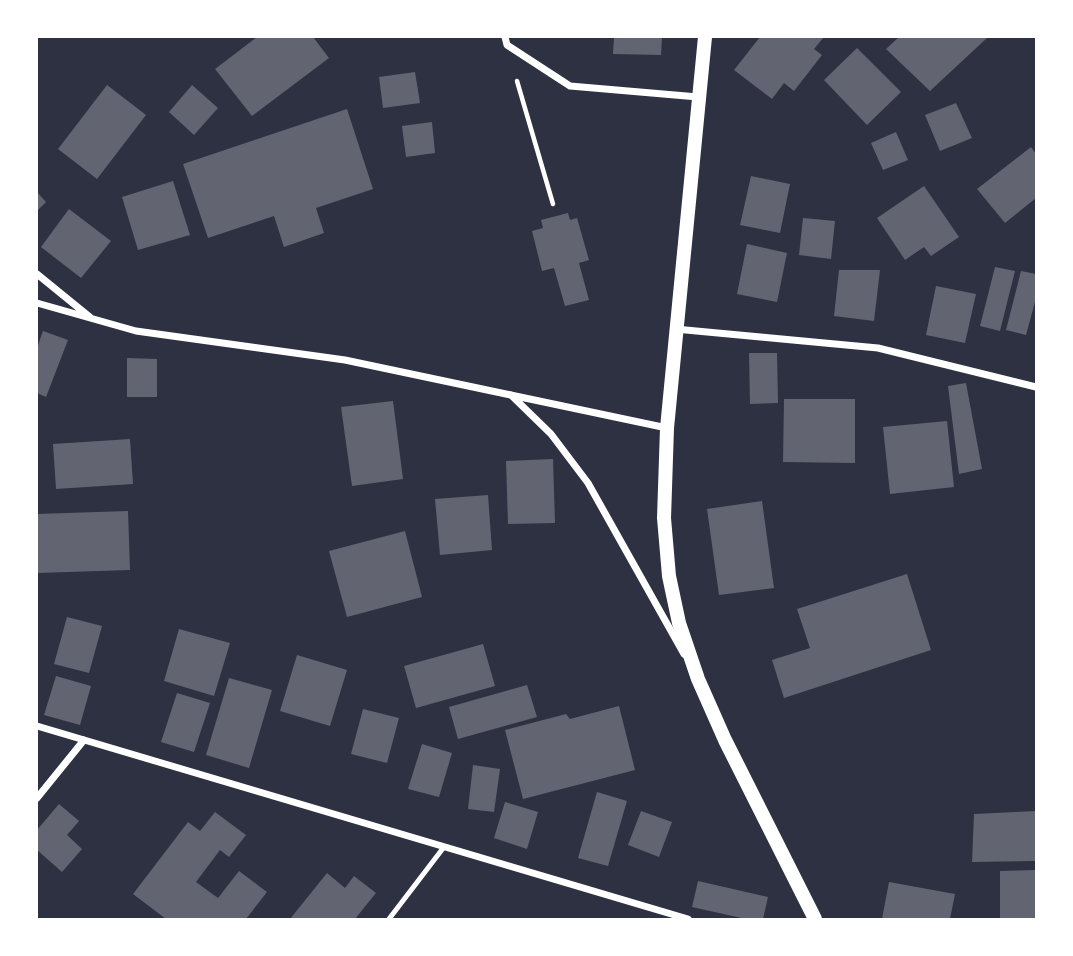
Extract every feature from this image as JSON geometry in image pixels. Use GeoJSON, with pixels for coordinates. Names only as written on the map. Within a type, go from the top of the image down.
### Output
{"type":"FeatureCollection","features":[{"type":"Feature","properties":{"kind":"main road"},"geometry":{"type":"LineString","coordinates":[[705,37],[667,428],[664,518],[669,576],[679,623],[698,679],[725,740],[816,919]]}},
{"type":"Feature","properties":{"kind":"street"},"geometry":{"type":"LineString","coordinates":[[506,41],[570,86],[698,97]]}},
{"type":"Feature","properties":{"kind":"street"},"geometry":{"type":"LineString","coordinates":[[37,274],[94,320]]}},
{"type":"Feature","properties":{"kind":"street"},"geometry":{"type":"LineString","coordinates":[[37,303],[136,331],[345,360],[667,428]]}},
{"type":"Feature","properties":{"kind":"street"},"geometry":{"type":"LineString","coordinates":[[675,329],[878,348],[1036,387]]}},
{"type":"Feature","properties":{"kind":"street"},"geometry":{"type":"LineString","coordinates":[[511,395],[551,434],[588,483],[698,679]]}},
{"type":"Feature","properties":{"kind":"street"},"geometry":{"type":"LineString","coordinates":[[37,726],[688,919]]}},
{"type":"Feature","properties":{"kind":"street"},"geometry":{"type":"LineString","coordinates":[[37,798],[84,740]]}},
{"type":"Feature","properties":{"kind":"lane"},"geometry":{"type":"LineString","coordinates":[[389,919],[444,847]]}},
{"type":"Feature","properties":{"kind":"path"},"geometry":{"type":"LineString","coordinates":[[506,41],[553,204]]}},
{"type":"Feature","properties":{"kind":"building"},"geometry":{"type":"Polygon","coordinates":[[[257,37],[313,37],[329,58],[252,116],[215,69],[257,37]]]}},
{"type":"Feature","properties":{"kind":"building"},"geometry":{"type":"Polygon","coordinates":[[[614,37],[662,37],[661,55],[613,54],[614,37]]]}},
{"type":"Feature","properties":{"kind":"building"},"geometry":{"type":"Polygon","coordinates":[[[760,37],[824,37],[814,49],[822,55],[794,91],[784,83],[772,99],[734,70],[760,37]]]}},
{"type":"Feature","properties":{"kind":"building"},"geometry":{"type":"Polygon","coordinates":[[[899,37],[988,37],[930,91],[886,49],[899,37]]]}},
{"type":"Feature","properties":{"kind":"building"},"geometry":{"type":"Polygon","coordinates":[[[857,48],[901,92],[867,125],[824,80],[857,48]]]}},
{"type":"Feature","properties":{"kind":"building"},"geometry":{"type":"Polygon","coordinates":[[[415,72],[420,103],[383,108],[379,77],[415,72]]]}},
{"type":"Feature","properties":{"kind":"building"},"geometry":{"type":"Polygon","coordinates":[[[107,85],[146,115],[97,179],[58,149],[107,85]]]}},
{"type":"Feature","properties":{"kind":"building"},"geometry":{"type":"Polygon","coordinates":[[[192,85],[218,108],[194,135],[169,112],[192,85]]]}},
{"type":"Feature","properties":{"kind":"building"},"geometry":{"type":"Polygon","coordinates":[[[956,103],[972,138],[940,151],[925,115],[956,103]]]}},
{"type":"Feature","properties":{"kind":"building"},"geometry":{"type":"Polygon","coordinates":[[[347,109],[373,189],[316,208],[324,233],[284,247],[274,216],[208,238],[183,164],[347,109]]]}},
{"type":"Feature","properties":{"kind":"building"},"geometry":{"type":"Polygon","coordinates":[[[432,122],[435,153],[406,157],[402,126],[432,122]]]}},
{"type":"Feature","properties":{"kind":"building"},"geometry":{"type":"Polygon","coordinates":[[[896,132],[908,160],[883,170],[871,143],[896,132]]]}},
{"type":"Feature","properties":{"kind":"building"},"geometry":{"type":"Polygon","coordinates":[[[1031,147],[1036,154],[1036,198],[1005,223],[977,189],[1031,147]]]}},
{"type":"Feature","properties":{"kind":"building"},"geometry":{"type":"Polygon","coordinates":[[[751,176],[790,184],[780,233],[740,225],[751,176]]]}},
{"type":"Feature","properties":{"kind":"building"},"geometry":{"type":"Polygon","coordinates":[[[173,181],[190,235],[138,250],[122,197],[173,181]]]}},
{"type":"Feature","properties":{"kind":"building"},"geometry":{"type":"Polygon","coordinates":[[[924,186],[959,237],[931,256],[924,247],[905,260],[877,218],[924,186]]]}},
{"type":"Feature","properties":{"kind":"building"},"geometry":{"type":"Polygon","coordinates":[[[37,192],[46,202],[37,211],[37,192]]]}},
{"type":"Feature","properties":{"kind":"building"},"geometry":{"type":"Polygon","coordinates":[[[69,209],[111,241],[81,278],[41,247],[69,209]]]}},
{"type":"Feature","properties":{"kind":"building"},"geometry":{"type":"Polygon","coordinates":[[[568,213],[570,220],[577,218],[589,260],[579,263],[589,300],[565,306],[554,268],[542,271],[532,231],[543,228],[541,220],[568,213]]]}},
{"type":"Feature","properties":{"kind":"building"},"geometry":{"type":"Polygon","coordinates":[[[803,218],[835,221],[831,259],[799,255],[803,218]]]}},
{"type":"Feature","properties":{"kind":"building"},"geometry":{"type":"Polygon","coordinates":[[[747,244],[787,253],[777,302],[737,294],[747,244]]]}},
{"type":"Feature","properties":{"kind":"building"},"geometry":{"type":"Polygon","coordinates":[[[995,267],[1015,271],[1000,331],[980,326],[995,267]]]}},
{"type":"Feature","properties":{"kind":"building"},"geometry":{"type":"Polygon","coordinates":[[[839,270],[880,270],[874,321],[834,316],[839,270]]]}},
{"type":"Feature","properties":{"kind":"building"},"geometry":{"type":"Polygon","coordinates":[[[1021,271],[1036,274],[1036,298],[1026,335],[1006,330],[1021,271]]]}},
{"type":"Feature","properties":{"kind":"building"},"geometry":{"type":"Polygon","coordinates":[[[936,286],[976,294],[965,343],[926,335],[936,286]]]}},
{"type":"Feature","properties":{"kind":"building"},"geometry":{"type":"Polygon","coordinates":[[[43,331],[68,340],[46,397],[37,393],[37,348],[43,331]]]}},
{"type":"Feature","properties":{"kind":"building"},"geometry":{"type":"Polygon","coordinates":[[[749,353],[777,353],[778,403],[750,404],[749,353]]]}},
{"type":"Feature","properties":{"kind":"building"},"geometry":{"type":"Polygon","coordinates":[[[127,358],[157,359],[157,397],[127,397],[127,358]]]}},
{"type":"Feature","properties":{"kind":"building"},"geometry":{"type":"Polygon","coordinates":[[[966,383],[982,469],[959,474],[948,386],[966,383]]]}},
{"type":"Feature","properties":{"kind":"building"},"geometry":{"type":"Polygon","coordinates":[[[784,399],[855,399],[855,463],[783,462],[784,399]]]}},
{"type":"Feature","properties":{"kind":"building"},"geometry":{"type":"Polygon","coordinates":[[[393,401],[403,479],[352,486],[341,407],[393,401]]]}},
{"type":"Feature","properties":{"kind":"building"},"geometry":{"type":"Polygon","coordinates":[[[947,421],[954,487],[890,494],[883,427],[947,421]]]}},
{"type":"Feature","properties":{"kind":"building"},"geometry":{"type":"Polygon","coordinates":[[[130,439],[133,484],[56,489],[53,444],[130,439]]]}},
{"type":"Feature","properties":{"kind":"building"},"geometry":{"type":"Polygon","coordinates":[[[553,459],[555,523],[508,524],[506,461],[553,459]]]}},
{"type":"Feature","properties":{"kind":"building"},"geometry":{"type":"Polygon","coordinates":[[[488,495],[492,550],[440,555],[435,499],[488,495]]]}},
{"type":"Feature","properties":{"kind":"building"},"geometry":{"type":"Polygon","coordinates":[[[762,501],[774,588],[719,595],[707,509],[762,501]]]}},
{"type":"Feature","properties":{"kind":"building"},"geometry":{"type":"Polygon","coordinates":[[[128,511],[130,570],[37,573],[37,514],[128,511]]]}},
{"type":"Feature","properties":{"kind":"building"},"geometry":{"type":"Polygon","coordinates":[[[405,531],[422,597],[347,617],[329,551],[405,531]]]}},
{"type":"Feature","properties":{"kind":"building"},"geometry":{"type":"Polygon","coordinates":[[[907,574],[931,650],[784,698],[772,660],[810,648],[797,609],[907,574]]]}},
{"type":"Feature","properties":{"kind":"building"},"geometry":{"type":"Polygon","coordinates":[[[67,617],[102,626],[89,673],[54,664],[67,617]]]}},
{"type":"Feature","properties":{"kind":"building"},"geometry":{"type":"Polygon","coordinates":[[[179,629],[230,643],[214,696],[164,681],[179,629]]]}},
{"type":"Feature","properties":{"kind":"building"},"geometry":{"type":"Polygon","coordinates":[[[483,644],[495,686],[416,708],[404,666],[483,644]]]}},
{"type":"Feature","properties":{"kind":"building"},"geometry":{"type":"Polygon","coordinates":[[[297,655],[347,670],[330,726],[280,711],[297,655]]]}},
{"type":"Feature","properties":{"kind":"building"},"geometry":{"type":"Polygon","coordinates":[[[56,676],[91,686],[80,725],[44,715],[56,676]]]}},
{"type":"Feature","properties":{"kind":"building"},"geometry":{"type":"Polygon","coordinates":[[[229,678],[272,690],[249,768],[206,755],[229,678]]]}},
{"type":"Feature","properties":{"kind":"building"},"geometry":{"type":"Polygon","coordinates":[[[527,685],[537,717],[458,739],[449,707],[527,685]]]}},
{"type":"Feature","properties":{"kind":"building"},"geometry":{"type":"Polygon","coordinates":[[[177,693],[210,703],[194,752],[161,742],[177,693]]]}},
{"type":"Feature","properties":{"kind":"building"},"geometry":{"type":"Polygon","coordinates":[[[619,706],[635,770],[523,799],[505,730],[566,714],[570,719],[619,706]]]}},
{"type":"Feature","properties":{"kind":"building"},"geometry":{"type":"Polygon","coordinates":[[[363,709],[399,718],[387,763],[351,754],[363,709]]]}},
{"type":"Feature","properties":{"kind":"building"},"geometry":{"type":"Polygon","coordinates":[[[422,744],[452,753],[439,797],[408,789],[422,744]]]}},
{"type":"Feature","properties":{"kind":"building"},"geometry":{"type":"Polygon","coordinates":[[[473,765],[500,769],[494,812],[468,809],[473,765]]]}},
{"type":"Feature","properties":{"kind":"building"},"geometry":{"type":"Polygon","coordinates":[[[597,792],[627,801],[608,866],[578,858],[597,792]]]}},
{"type":"Feature","properties":{"kind":"building"},"geometry":{"type":"Polygon","coordinates":[[[505,802],[538,812],[527,849],[494,838],[505,802]]]}},
{"type":"Feature","properties":{"kind":"building"},"geometry":{"type":"Polygon","coordinates":[[[59,804],[79,821],[67,835],[82,849],[62,872],[37,850],[37,830],[59,804]]]}},
{"type":"Feature","properties":{"kind":"building"},"geometry":{"type":"Polygon","coordinates":[[[641,811],[672,822],[659,857],[628,845],[641,811]]]}},
{"type":"Feature","properties":{"kind":"building"},"geometry":{"type":"Polygon","coordinates":[[[1036,811],[1036,861],[972,862],[974,814],[1036,811]]]}},
{"type":"Feature","properties":{"kind":"building"},"geometry":{"type":"Polygon","coordinates":[[[215,812],[246,835],[229,857],[220,850],[196,882],[218,898],[239,871],[267,892],[246,919],[166,919],[133,894],[188,822],[200,831],[215,812]]]}},
{"type":"Feature","properties":{"kind":"building"},"geometry":{"type":"Polygon","coordinates":[[[1036,870],[1036,919],[1000,919],[1000,871],[1036,870]]]}},
{"type":"Feature","properties":{"kind":"building"},"geometry":{"type":"Polygon","coordinates":[[[327,873],[345,888],[354,876],[376,893],[355,919],[290,919],[327,873]]]}},
{"type":"Feature","properties":{"kind":"building"},"geometry":{"type":"Polygon","coordinates":[[[698,881],[768,897],[763,919],[746,919],[692,907],[698,881]]]}},
{"type":"Feature","properties":{"kind":"building"},"geometry":{"type":"Polygon","coordinates":[[[889,882],[955,894],[950,919],[882,919],[889,882]]]}}]}
